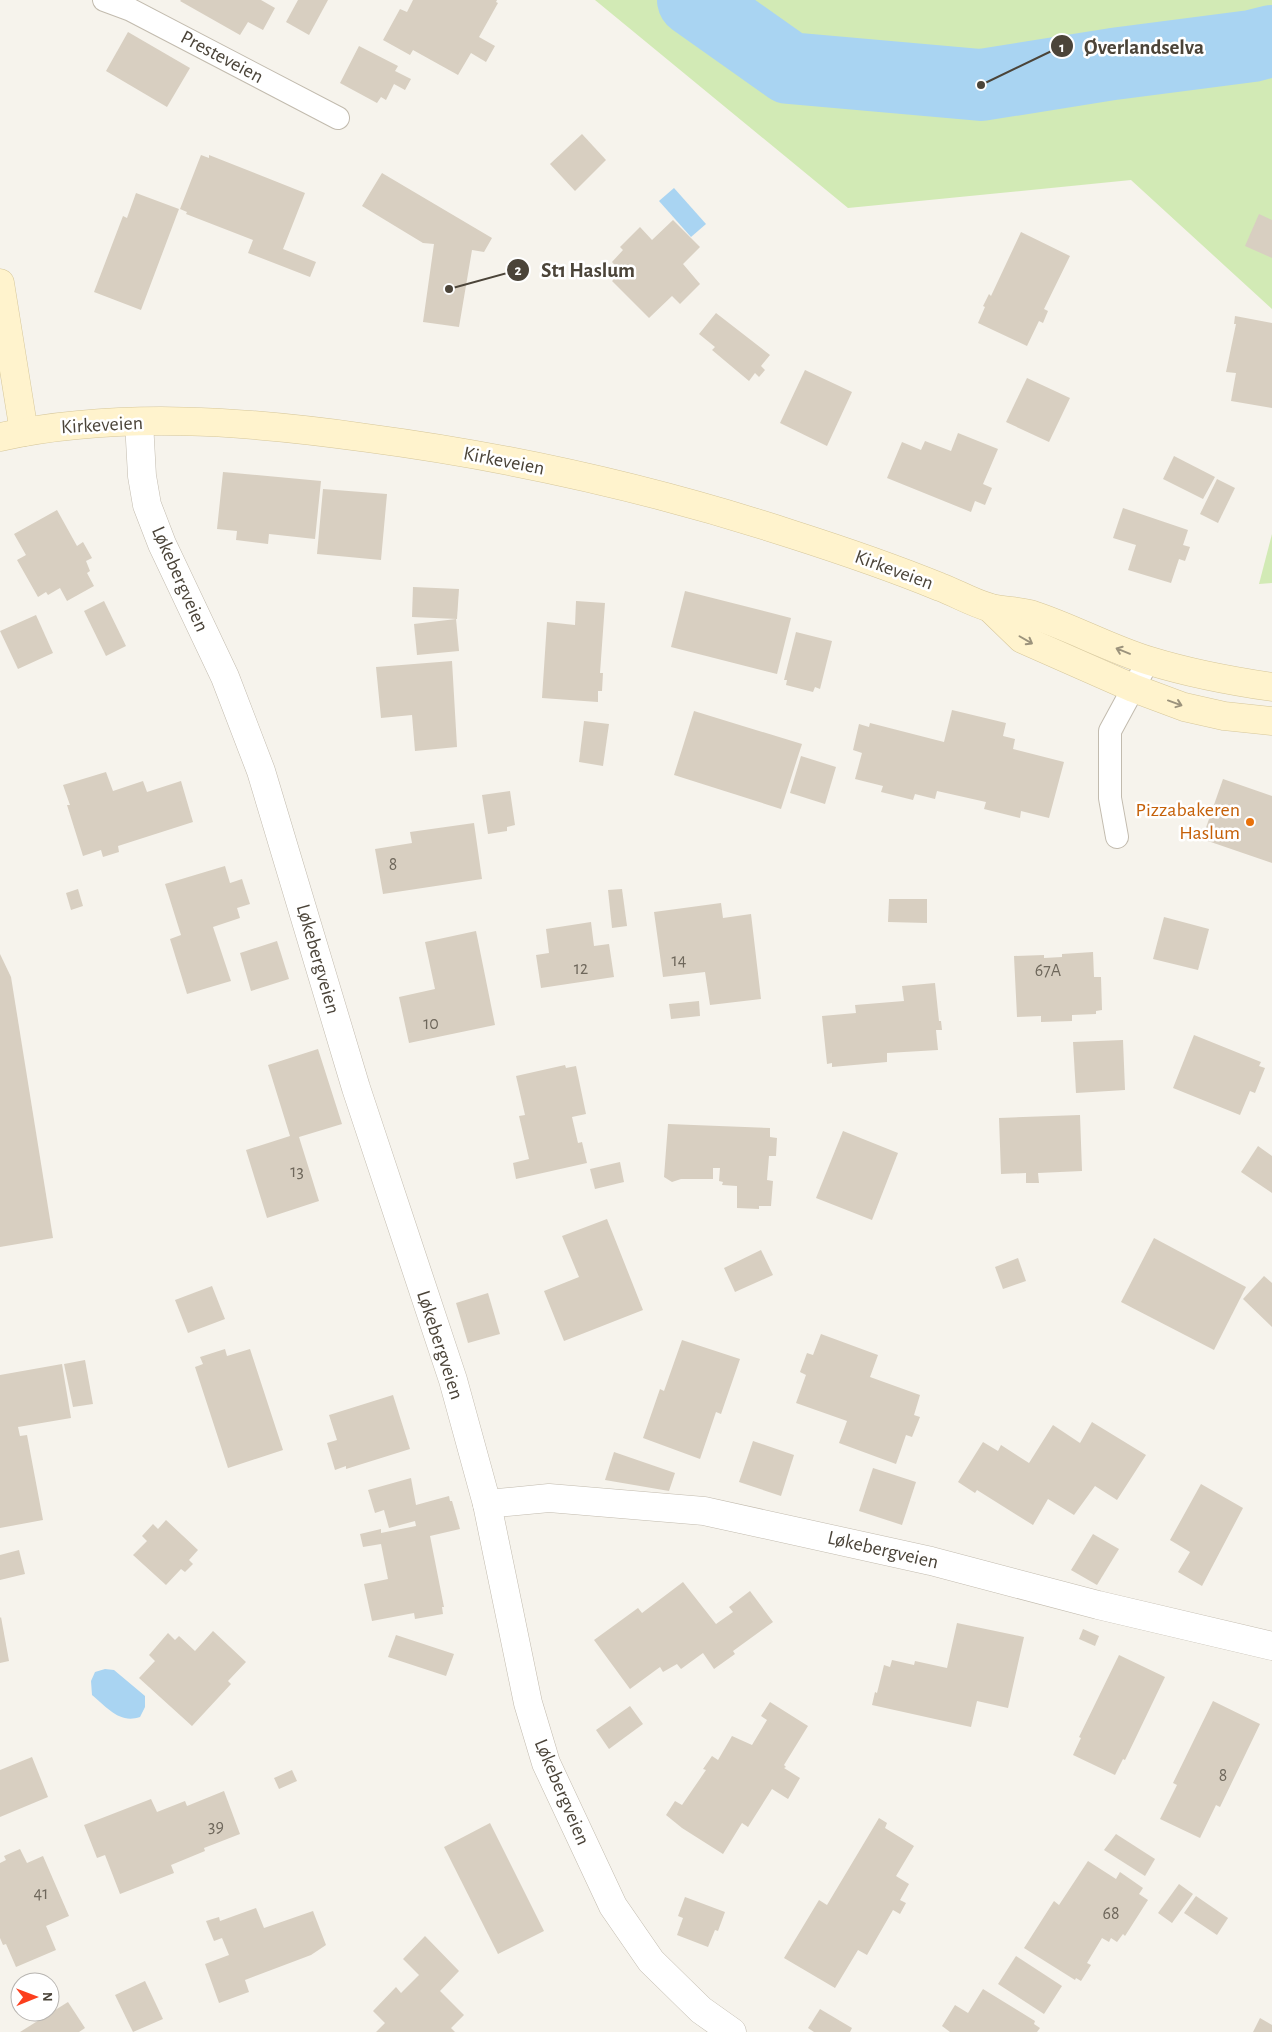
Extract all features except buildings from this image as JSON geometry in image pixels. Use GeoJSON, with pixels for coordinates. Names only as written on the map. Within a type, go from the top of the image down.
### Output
{"type":"FeatureCollection","features":[{"type":"Feature","properties":{"kind":"main road"},"geometry":{"type":"LineString","coordinates":[[0,283],[12,435]]}},
{"type":"Feature","properties":{"kind":"main road","name":"Kirkeveien"},"geometry":{"type":"LineString","coordinates":[[12,435],[84,424],[139,422],[266,426],[420,445],[522,464],[621,485],[707,507],[794,535],[930,583],[990,608],[1029,613],[1148,661],[1227,680],[1272,686]]}},
{"type":"Feature","properties":{"kind":"main road","name":"Kirkeveien"},"geometry":{"type":"LineString","coordinates":[[990,608],[1022,639],[1133,688],[1184,707],[1224,716],[1272,721]]}},
{"type":"Feature","properties":{"kind":"street","name":"Løkebergveien"},"geometry":{"type":"LineString","coordinates":[[139,422],[142,476],[147,505],[162,544],[225,677],[261,771],[356,1088],[453,1380],[487,1504],[528,1703],[546,1763],[613,1906],[646,1954],[702,2010],[732,2032]]}},
{"type":"Feature","properties":{"kind":"street","name":"Løkebergveien"},"geometry":{"type":"LineString","coordinates":[[487,1504],[549,1498],[704,1510],[931,1561],[1098,1605],[1272,1646]]}},
{"type":"Feature","properties":{"kind":"lane","name":"Presteveien"},"geometry":{"type":"LineString","coordinates":[[104,0],[131,10],[338,118]]}},
{"type":"Feature","properties":{"kind":"lane"},"geometry":{"type":"LineString","coordinates":[[1117,837],[1110,798],[1110,731],[1148,661]]}},
{"type":"Feature","properties":{"kind":"green space"},"geometry":{"type":"Polygon","coordinates":[[[595,0],[1272,0],[1272,309],[1131,180],[848,208],[595,0]]]}},
{"type":"Feature","properties":{"kind":"green space"},"geometry":{"type":"Polygon","coordinates":[[[1272,534],[1272,583],[1259,584],[1272,534]]]}},
{"type":"Feature","properties":{"kind":"water"},"geometry":{"type":"Polygon","coordinates":[[[674,188],[706,224],[691,237],[659,201],[674,188]]]}},
{"type":"Feature","properties":{"kind":"water"},"geometry":{"type":"Polygon","coordinates":[[[105,1669],[114,1670],[145,1696],[145,1707],[140,1717],[133,1719],[120,1716],[108,1709],[92,1695],[91,1681],[95,1672],[105,1669]]]}},
{"type":"Feature","properties":{"kind":"waterway"},"geometry":{"type":"LineString","coordinates":[[693,0],[789,68],[981,85],[1113,64],[1252,46],[1272,41]]}},
{"type":"Feature","properties":{"kind":"place","name":"Øverlandselva"},"geometry":{"type":"Point","coordinates":[981,85]}},
{"type":"Feature","properties":{"kind":"place","name":"St1 Haslum"},"geometry":{"type":"Point","coordinates":[449,289]}},
{"type":"Feature","properties":{"kind":"place","name":"Pizzabakeren Haslum"},"geometry":{"type":"Point","coordinates":[1250,822]}}]}
